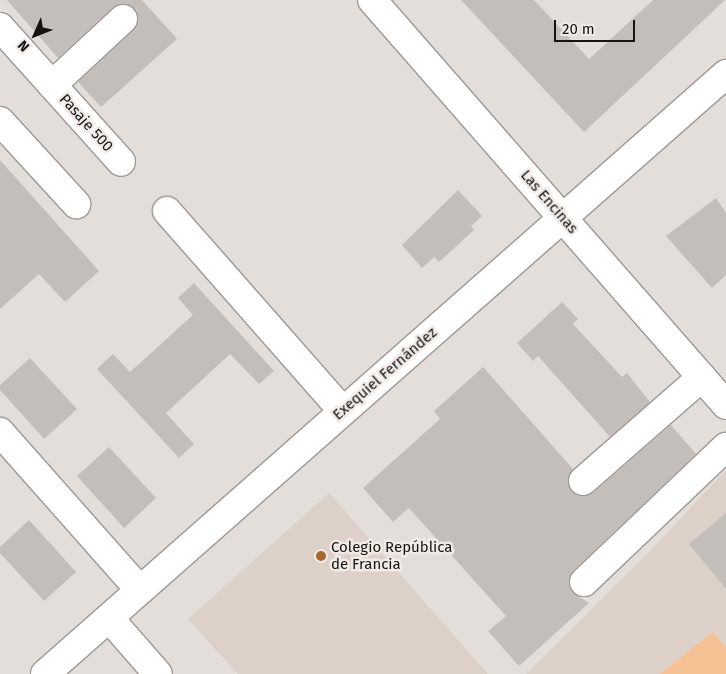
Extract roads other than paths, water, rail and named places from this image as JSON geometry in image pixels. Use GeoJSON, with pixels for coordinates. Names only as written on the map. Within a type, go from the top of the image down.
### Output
{"type":"FeatureCollection","features":[{"type":"Feature","properties":{"kind":"street","name":"Las Encinas"},"geometry":{"type":"LineString","coordinates":[[372,0],[726,405]]}},
{"type":"Feature","properties":{"kind":"street","name":"Pasaje 500"},"geometry":{"type":"LineString","coordinates":[[52,85],[123,19]]}},
{"type":"Feature","properties":{"kind":"street","name":"Pasaje 500"},"geometry":{"type":"LineString","coordinates":[[0,27],[121,162]]}},
{"type":"Feature","properties":{"kind":"street","name":"Exequiel Fernández"},"geometry":{"type":"LineString","coordinates":[[45,674],[726,74]]}},
{"type":"Feature","properties":{"kind":"street"},"geometry":{"type":"LineString","coordinates":[[0,121],[76,204]]}},
{"type":"Feature","properties":{"kind":"street"},"geometry":{"type":"LineString","coordinates":[[167,211],[343,411]]}},
{"type":"Feature","properties":{"kind":"street"},"geometry":{"type":"LineString","coordinates":[[583,481],[702,377]]}},
{"type":"Feature","properties":{"kind":"street"},"geometry":{"type":"LineString","coordinates":[[0,432],[140,590]]}},
{"type":"Feature","properties":{"kind":"street"},"geometry":{"type":"LineString","coordinates":[[584,582],[726,447]]}},
{"type":"Feature","properties":{"kind":"street"},"geometry":{"type":"LineString","coordinates":[[109,618],[158,674]]}},
{"type":"Feature","properties":{"kind":"place","name":"Colegio República de Francia"},"geometry":{"type":"Point","coordinates":[321,556]}}]}
